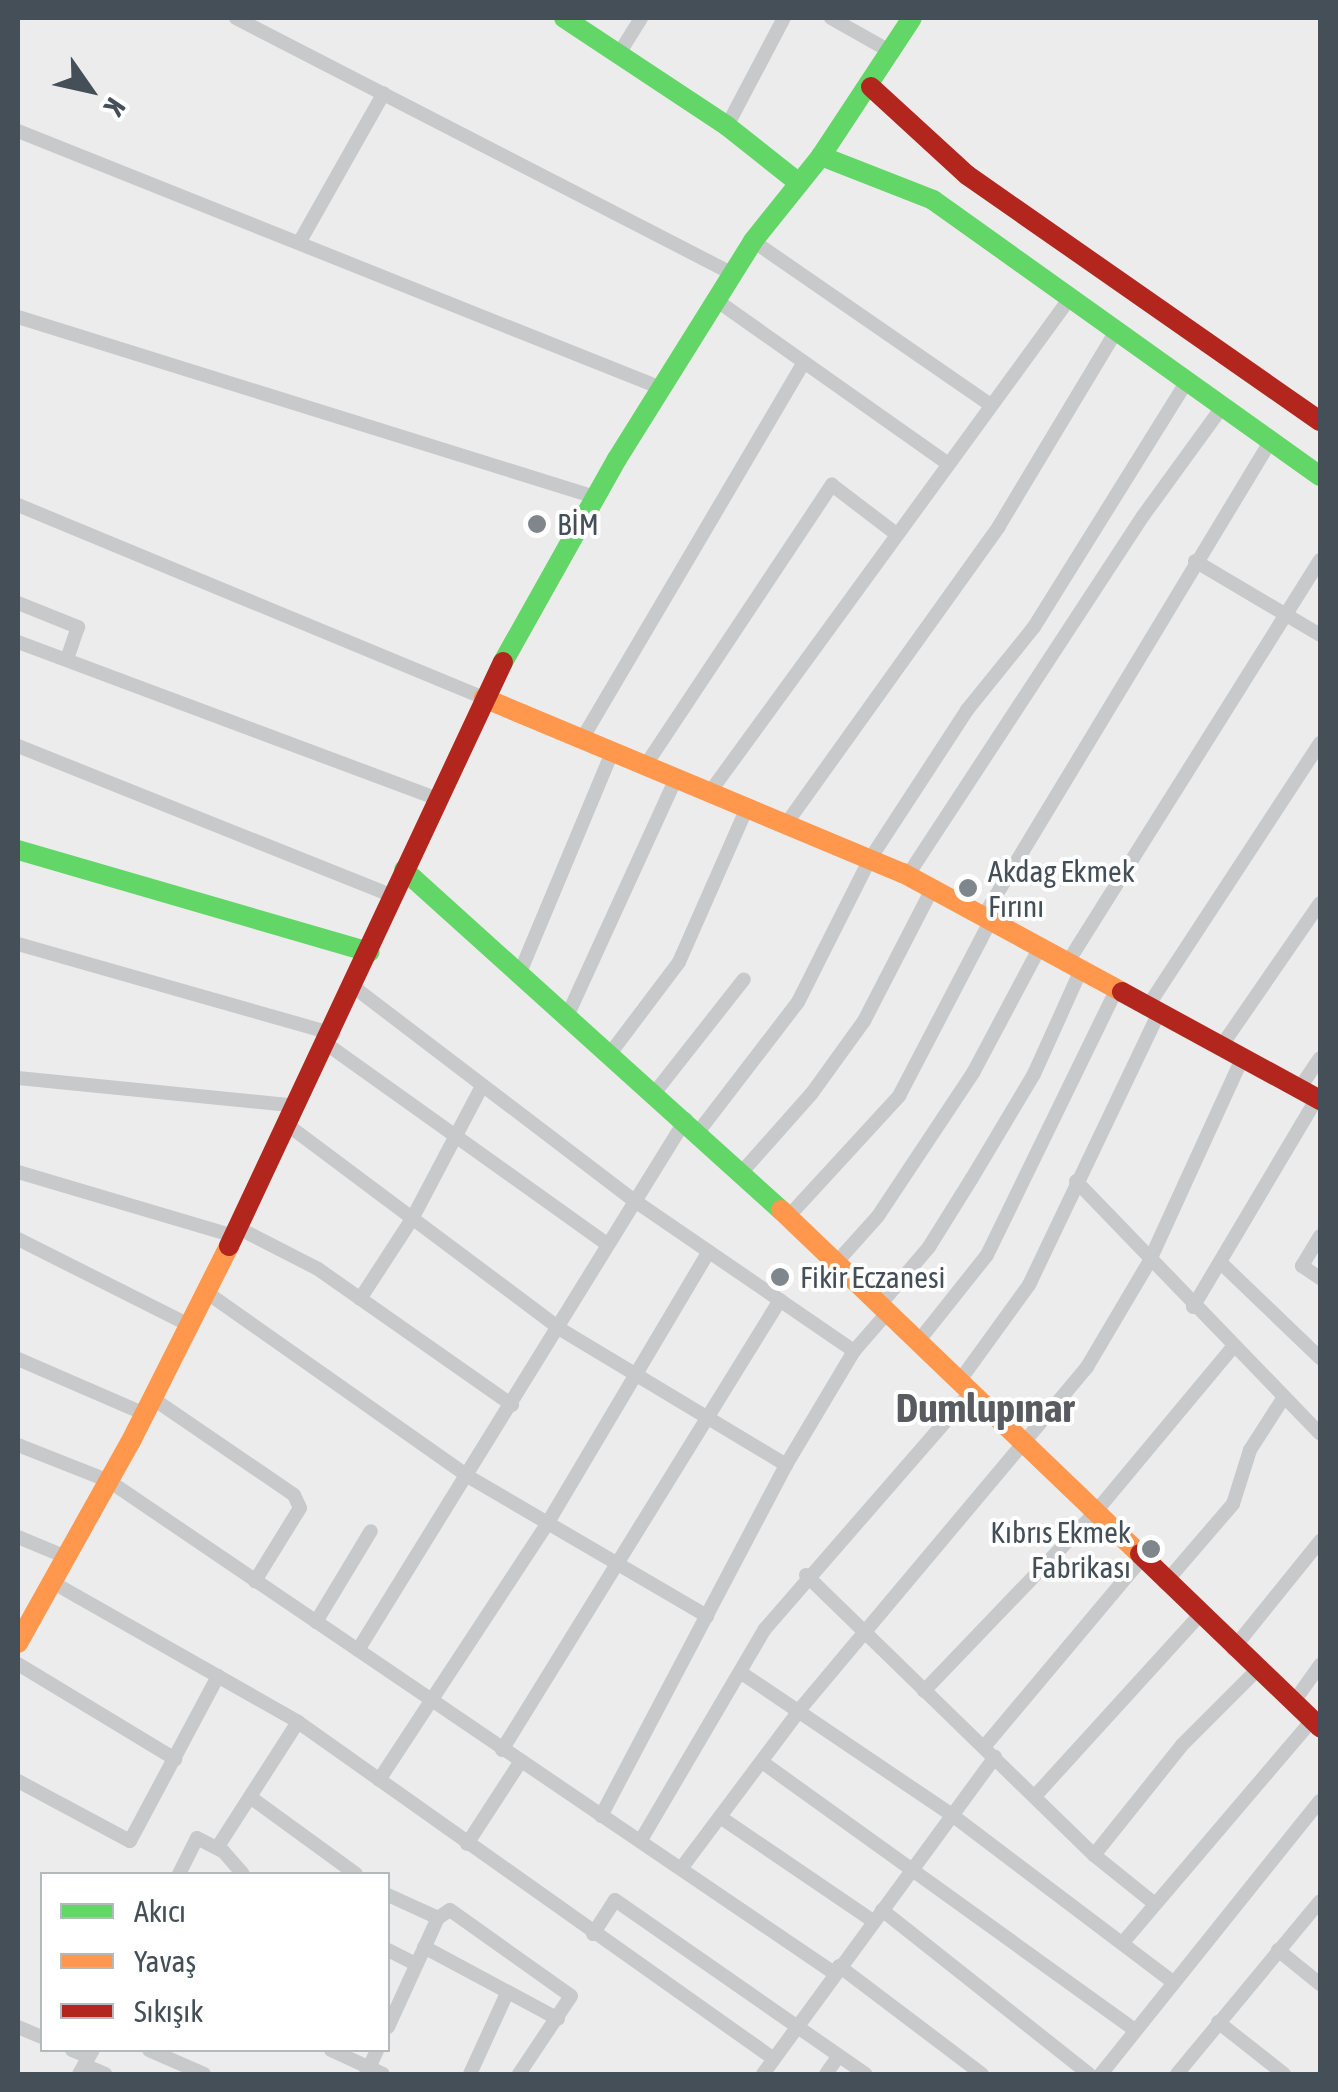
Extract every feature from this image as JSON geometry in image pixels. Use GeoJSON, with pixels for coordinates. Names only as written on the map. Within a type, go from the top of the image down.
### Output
{"type":"FeatureCollection","features":[{"type":"Feature","properties":{"kind":"main road"},"geometry":{"type":"LineString","coordinates":[[564,18],[728,126],[799,182]]}},
{"type":"Feature","properties":{"kind":"main road"},"geometry":{"type":"LineString","coordinates":[[18,1643],[149,1406],[236,1232],[355,988],[404,870],[484,698],[596,496],[753,241],[821,156],[893,53],[912,18]]}},
{"type":"Feature","properties":{"kind":"main road"},"geometry":{"type":"LineString","coordinates":[[870,87],[968,175],[1320,420]]}},
{"type":"Feature","properties":{"kind":"main road"},"geometry":{"type":"LineString","coordinates":[[821,156],[933,200],[1320,476]]}},
{"type":"Feature","properties":{"kind":"main road"},"geometry":{"type":"LineString","coordinates":[[484,698],[908,875],[1115,992],[1312,1096]]}},
{"type":"Feature","properties":{"kind":"main road"},"geometry":{"type":"LineString","coordinates":[[18,850],[370,952]]}},
{"type":"Feature","properties":{"kind":"main road"},"geometry":{"type":"LineString","coordinates":[[404,870],[656,1091],[1092,1515],[1316,1724]]}},
{"type":"Feature","properties":{"kind":"street"},"geometry":{"type":"LineString","coordinates":[[236,18],[733,274]]}},
{"type":"Feature","properties":{"kind":"street"},"geometry":{"type":"LineString","coordinates":[[620,52],[641,18]]}},
{"type":"Feature","properties":{"kind":"street"},"geometry":{"type":"LineString","coordinates":[[728,126],[784,18]]}},
{"type":"Feature","properties":{"kind":"street"},"geometry":{"type":"LineString","coordinates":[[831,18],[893,53]]}},
{"type":"Feature","properties":{"kind":"street"},"geometry":{"type":"LineString","coordinates":[[299,243],[384,94]]}},
{"type":"Feature","properties":{"kind":"street"},"geometry":{"type":"LineString","coordinates":[[18,131],[661,388]]}},
{"type":"Feature","properties":{"kind":"street"},"geometry":{"type":"LineString","coordinates":[[753,241],[989,404]]}},
{"type":"Feature","properties":{"kind":"street"},"geometry":{"type":"LineString","coordinates":[[710,792],[946,462],[1070,298]]}},
{"type":"Feature","properties":{"kind":"street"},"geometry":{"type":"LineString","coordinates":[[716,300],[802,365],[946,462]]}},
{"type":"Feature","properties":{"kind":"street"},"geometry":{"type":"LineString","coordinates":[[18,317],[596,496]]}},
{"type":"Feature","properties":{"kind":"street"},"geometry":{"type":"LineString","coordinates":[[786,824],[999,526],[1116,331]]}},
{"type":"Feature","properties":{"kind":"street"},"geometry":{"type":"LineString","coordinates":[[582,740],[802,365]]}},
{"type":"Feature","properties":{"kind":"street"},"geometry":{"type":"LineString","coordinates":[[358,1650],[560,1329],[632,1199],[798,1002],[870,859],[967,710],[1034,626],[1187,382]]}},
{"type":"Feature","properties":{"kind":"street"},"geometry":{"type":"LineString","coordinates":[[908,875],[1142,516],[1222,406]]}},
{"type":"Feature","properties":{"kind":"street"},"geometry":{"type":"LineString","coordinates":[[787,1218],[899,1096],[986,920],[1096,739],[1194,562],[1270,442]]}},
{"type":"Feature","properties":{"kind":"street"},"geometry":{"type":"LineString","coordinates":[[645,766],[832,484],[895,532]]}},
{"type":"Feature","properties":{"kind":"street"},"geometry":{"type":"LineString","coordinates":[[18,506],[484,698]]}},
{"type":"Feature","properties":{"kind":"street"},"geometry":{"type":"LineString","coordinates":[[601,1816],[786,1465],[854,1350],[928,1247],[1034,1074],[1073,968],[1320,560]]}},
{"type":"Feature","properties":{"kind":"street"},"geometry":{"type":"LineString","coordinates":[[1194,562],[1320,634]]}},
{"type":"Feature","properties":{"kind":"street"},"geometry":{"type":"LineString","coordinates":[[18,603],[78,627],[67,659]]}},
{"type":"Feature","properties":{"kind":"street"},"geometry":{"type":"LineString","coordinates":[[18,642],[437,798]]}},
{"type":"Feature","properties":{"kind":"street"},"geometry":{"type":"LineString","coordinates":[[18,746],[393,896]]}},
{"type":"Feature","properties":{"kind":"street"},"geometry":{"type":"LineString","coordinates":[[641,1840],[765,1629],[964,1388],[1029,1285],[1152,1012],[1319,748]]}},
{"type":"Feature","properties":{"kind":"street"},"geometry":{"type":"LineString","coordinates":[[521,970],[612,752]]}},
{"type":"Feature","properties":{"kind":"street"},"geometry":{"type":"LineString","coordinates":[[569,1012],[676,778]]}},
{"type":"Feature","properties":{"kind":"street"},"geometry":{"type":"LineString","coordinates":[[612,1051],[680,962],[747,808]]}},
{"type":"Feature","properties":{"kind":"street"},"geometry":{"type":"LineString","coordinates":[[741,1173],[812,1093],[864,1021],[932,889]]}},
{"type":"Feature","properties":{"kind":"street"},"geometry":{"type":"LineString","coordinates":[[1220,1048],[1320,903]]}},
{"type":"Feature","properties":{"kind":"street"},"geometry":{"type":"LineString","coordinates":[[18,944],[330,1040],[456,1141],[607,1244]]}},
{"type":"Feature","properties":{"kind":"street"},"geometry":{"type":"LineString","coordinates":[[835,1264],[878,1216],[973,1073],[1039,949]]}},
{"type":"Feature","properties":{"kind":"street"},"geometry":{"type":"LineString","coordinates":[[656,1091],[744,979]]}},
{"type":"Feature","properties":{"kind":"street"},"geometry":{"type":"LineString","coordinates":[[355,988],[632,1199],[854,1350]]}},
{"type":"Feature","properties":{"kind":"street"},"geometry":{"type":"LineString","coordinates":[[917,1343],[987,1255],[1115,992]]}},
{"type":"Feature","properties":{"kind":"street"},"geometry":{"type":"LineString","coordinates":[[1193,1307],[1312,1096],[1320,1058]]}},
{"type":"Feature","properties":{"kind":"street"},"geometry":{"type":"LineString","coordinates":[[683,1866],[801,1708],[1024,1446],[1086,1367],[1149,1262],[1242,1059]]}},
{"type":"Feature","properties":{"kind":"street"},"geometry":{"type":"LineString","coordinates":[[18,1078],[298,1106]]}},
{"type":"Feature","properties":{"kind":"street"},"geometry":{"type":"LineString","coordinates":[[360,1299],[412,1218],[482,1086]]}},
{"type":"Feature","properties":{"kind":"street"},"geometry":{"type":"LineString","coordinates":[[288,1126],[560,1329],[786,1465]]}},
{"type":"Feature","properties":{"kind":"street"},"geometry":{"type":"LineString","coordinates":[[18,1172],[236,1232],[318,1269],[512,1405]]}},
{"type":"Feature","properties":{"kind":"street"},"geometry":{"type":"LineString","coordinates":[[1076,1181],[1149,1262],[1320,1434]]}},
{"type":"Feature","properties":{"kind":"street"},"geometry":{"type":"LineString","coordinates":[[1320,1236],[1302,1266],[1320,1278]]}},
{"type":"Feature","properties":{"kind":"street"},"geometry":{"type":"LineString","coordinates":[[18,1239],[189,1325]]}},
{"type":"Feature","properties":{"kind":"street"},"geometry":{"type":"LineString","coordinates":[[379,1780],[548,1524],[709,1252]]}},
{"type":"Feature","properties":{"kind":"street"},"geometry":{"type":"LineString","coordinates":[[1220,1262],[1320,1358]]}},
{"type":"Feature","properties":{"kind":"street"},"geometry":{"type":"LineString","coordinates":[[206,1292],[469,1477],[708,1616]]}},
{"type":"Feature","properties":{"kind":"street"},"geometry":{"type":"LineString","coordinates":[[502,1750],[621,1566],[780,1300]]}},
{"type":"Feature","properties":{"kind":"street"},"geometry":{"type":"LineString","coordinates":[[924,1691],[1092,1515],[1234,1347]]}},
{"type":"Feature","properties":{"kind":"street"},"geometry":{"type":"LineString","coordinates":[[18,1359],[149,1406],[294,1495],[300,1508],[255,1581]]}},
{"type":"Feature","properties":{"kind":"street"},"geometry":{"type":"LineString","coordinates":[[1164,1583],[1233,1504],[1250,1450],[1284,1398]]}},
{"type":"Feature","properties":{"kind":"street"},"geometry":{"type":"LineString","coordinates":[[18,1445],[109,1481],[428,1702],[836,1969],[982,2074]]}},
{"type":"Feature","properties":{"kind":"street"},"geometry":{"type":"LineString","coordinates":[[316,1622],[371,1531]]}},
{"type":"Feature","properties":{"kind":"street"},"geometry":{"type":"LineString","coordinates":[[18,1537],[66,1557]]}},
{"type":"Feature","properties":{"kind":"street"},"geometry":{"type":"LineString","coordinates":[[1232,1649],[1320,1542]]}},
{"type":"Feature","properties":{"kind":"street"},"geometry":{"type":"LineString","coordinates":[[763,2074],[952,1815],[990,1752],[1141,1560]]}},
{"type":"Feature","properties":{"kind":"street"},"geometry":{"type":"LineString","coordinates":[[806,1576],[1094,1855],[1155,1904]]}},
{"type":"Feature","properties":{"kind":"street"},"geometry":{"type":"LineString","coordinates":[[52,1582],[298,1722],[774,2060]]}},
{"type":"Feature","properties":{"kind":"street"},"geometry":{"type":"LineString","coordinates":[[1036,1796],[1198,1616]]}},
{"type":"Feature","properties":{"kind":"street"},"geometry":{"type":"LineString","coordinates":[[18,1664],[175,1760]]}},
{"type":"Feature","properties":{"kind":"street"},"geometry":{"type":"LineString","coordinates":[[1293,1703],[1320,1664]]}},
{"type":"Feature","properties":{"kind":"street"},"geometry":{"type":"LineString","coordinates":[[1094,1855],[1182,1745],[1256,1671]]}},
{"type":"Feature","properties":{"kind":"street"},"geometry":{"type":"LineString","coordinates":[[742,1674],[801,1708],[952,1815],[1124,1940],[1174,1983]]}},
{"type":"Feature","properties":{"kind":"street"},"geometry":{"type":"LineString","coordinates":[[18,1781],[130,1841],[218,1676]]}},
{"type":"Feature","properties":{"kind":"street"},"geometry":{"type":"LineString","coordinates":[[217,1848],[298,1722]]}},
{"type":"Feature","properties":{"kind":"street"},"geometry":{"type":"LineString","coordinates":[[1124,1940],[1316,1724]]}},
{"type":"Feature","properties":{"kind":"street"},"geometry":{"type":"LineString","coordinates":[[468,1844],[521,1761]]}},
{"type":"Feature","properties":{"kind":"street"},"geometry":{"type":"LineString","coordinates":[[762,1762],[915,1867],[1135,2030]]}},
{"type":"Feature","properties":{"kind":"street"},"geometry":{"type":"LineString","coordinates":[[250,1796],[353,1872]]}},
{"type":"Feature","properties":{"kind":"street"},"geometry":{"type":"LineString","coordinates":[[1102,2074],[1320,1801]]}},
{"type":"Feature","properties":{"kind":"street"},"geometry":{"type":"LineString","coordinates":[[720,1817],[877,1915],[1089,2074]]}},
{"type":"Feature","properties":{"kind":"street"},"geometry":{"type":"LineString","coordinates":[[180,1872],[198,1838],[217,1848],[241,1872]]}},
{"type":"Feature","properties":{"kind":"street"},"geometry":{"type":"LineString","coordinates":[[390,1897],[438,1918]]}},
{"type":"Feature","properties":{"kind":"street"},"geometry":{"type":"LineString","coordinates":[[594,1934],[616,1900],[865,2074]]}},
{"type":"Feature","properties":{"kind":"street"},"geometry":{"type":"LineString","coordinates":[[1177,2074],[1320,1901]]}},
{"type":"Feature","properties":{"kind":"street"},"geometry":{"type":"LineString","coordinates":[[390,2022],[438,1918],[450,1910],[570,1996],[519,2074]]}},
{"type":"Feature","properties":{"kind":"street"},"geometry":{"type":"LineString","coordinates":[[424,1947],[558,2019]]}},
{"type":"Feature","properties":{"kind":"street"},"geometry":{"type":"LineString","coordinates":[[1278,1950],[1320,1984]]}},
{"type":"Feature","properties":{"kind":"street"},"geometry":{"type":"LineString","coordinates":[[390,1951],[416,1964]]}},
{"type":"Feature","properties":{"kind":"street"},"geometry":{"type":"LineString","coordinates":[[470,2074],[508,1993]]}},
{"type":"Feature","properties":{"kind":"street"},"geometry":{"type":"LineString","coordinates":[[1218,2022],[1284,2074]]}},
{"type":"Feature","properties":{"kind":"street"},"geometry":{"type":"LineString","coordinates":[[154,2052],[204,2074]]}},
{"type":"Feature","properties":{"kind":"street"},"geometry":{"type":"LineString","coordinates":[[335,2052],[373,2072]]}},
{"type":"Feature","properties":{"kind":"street"},"geometry":{"type":"LineString","coordinates":[[826,2074],[838,2056]]}},
{"type":"Feature","properties":{"kind":"street"},"geometry":{"type":"LineString","coordinates":[[86,2062],[104,2074]]}},
{"type":"Feature","properties":{"kind":"traffic: fast"},"geometry":{"type":"LineString","coordinates":[[564,18],[727,126],[799,183]]}},
{"type":"Feature","properties":{"kind":"traffic: fast"},"geometry":{"type":"LineString","coordinates":[[503,662],[617,459],[753,241],[821,156],[912,18]]}},
{"type":"Feature","properties":{"kind":"traffic: fast"},"geometry":{"type":"LineString","coordinates":[[821,156],[933,200],[1320,476]]}},
{"type":"Feature","properties":{"kind":"traffic: fast"},"geometry":{"type":"LineString","coordinates":[[18,850],[370,952]]}},
{"type":"Feature","properties":{"kind":"traffic: fast"},"geometry":{"type":"LineString","coordinates":[[404,870],[781,1210]]}},
{"type":"Feature","properties":{"kind":"traffic: slow"},"geometry":{"type":"LineString","coordinates":[[484,698],[903,873],[1122,992]]}},
{"type":"Feature","properties":{"kind":"traffic: slow"},"geometry":{"type":"LineString","coordinates":[[781,1210],[1140,1554]]}},
{"type":"Feature","properties":{"kind":"traffic: slow"},"geometry":{"type":"LineString","coordinates":[[18,1643],[130,1443],[229,1246]]}},
{"type":"Feature","properties":{"kind":"traffic: jam"},"geometry":{"type":"LineString","coordinates":[[871,87],[967,175],[1320,421]]}},
{"type":"Feature","properties":{"kind":"traffic: jam"},"geometry":{"type":"LineString","coordinates":[[229,1246],[503,662]]}},
{"type":"Feature","properties":{"kind":"traffic: jam"},"geometry":{"type":"LineString","coordinates":[[1122,992],[1320,1100]]}},
{"type":"Feature","properties":{"kind":"traffic: jam"},"geometry":{"type":"LineString","coordinates":[[1140,1554],[1320,1727]]}},
{"type":"Feature","properties":{"kind":"place","name":"BİM"},"geometry":{"type":"Point","coordinates":[537,524]}},
{"type":"Feature","properties":{"kind":"place","name":"Akdag Ekmek Fırını"},"geometry":{"type":"Point","coordinates":[968,888]}},
{"type":"Feature","properties":{"kind":"place","name":"Fikir Eczanesi"},"geometry":{"type":"Point","coordinates":[780,1277]}},
{"type":"Feature","properties":{"kind":"place","name":"Kıbrıs Ekmek Fabrikası"},"geometry":{"type":"Point","coordinates":[1151,1549]}},
{"type":"Feature","properties":{"kind":"district","name":"Dumlupınar"},"geometry":{"type":"Point","coordinates":[985,1408]}}]}
